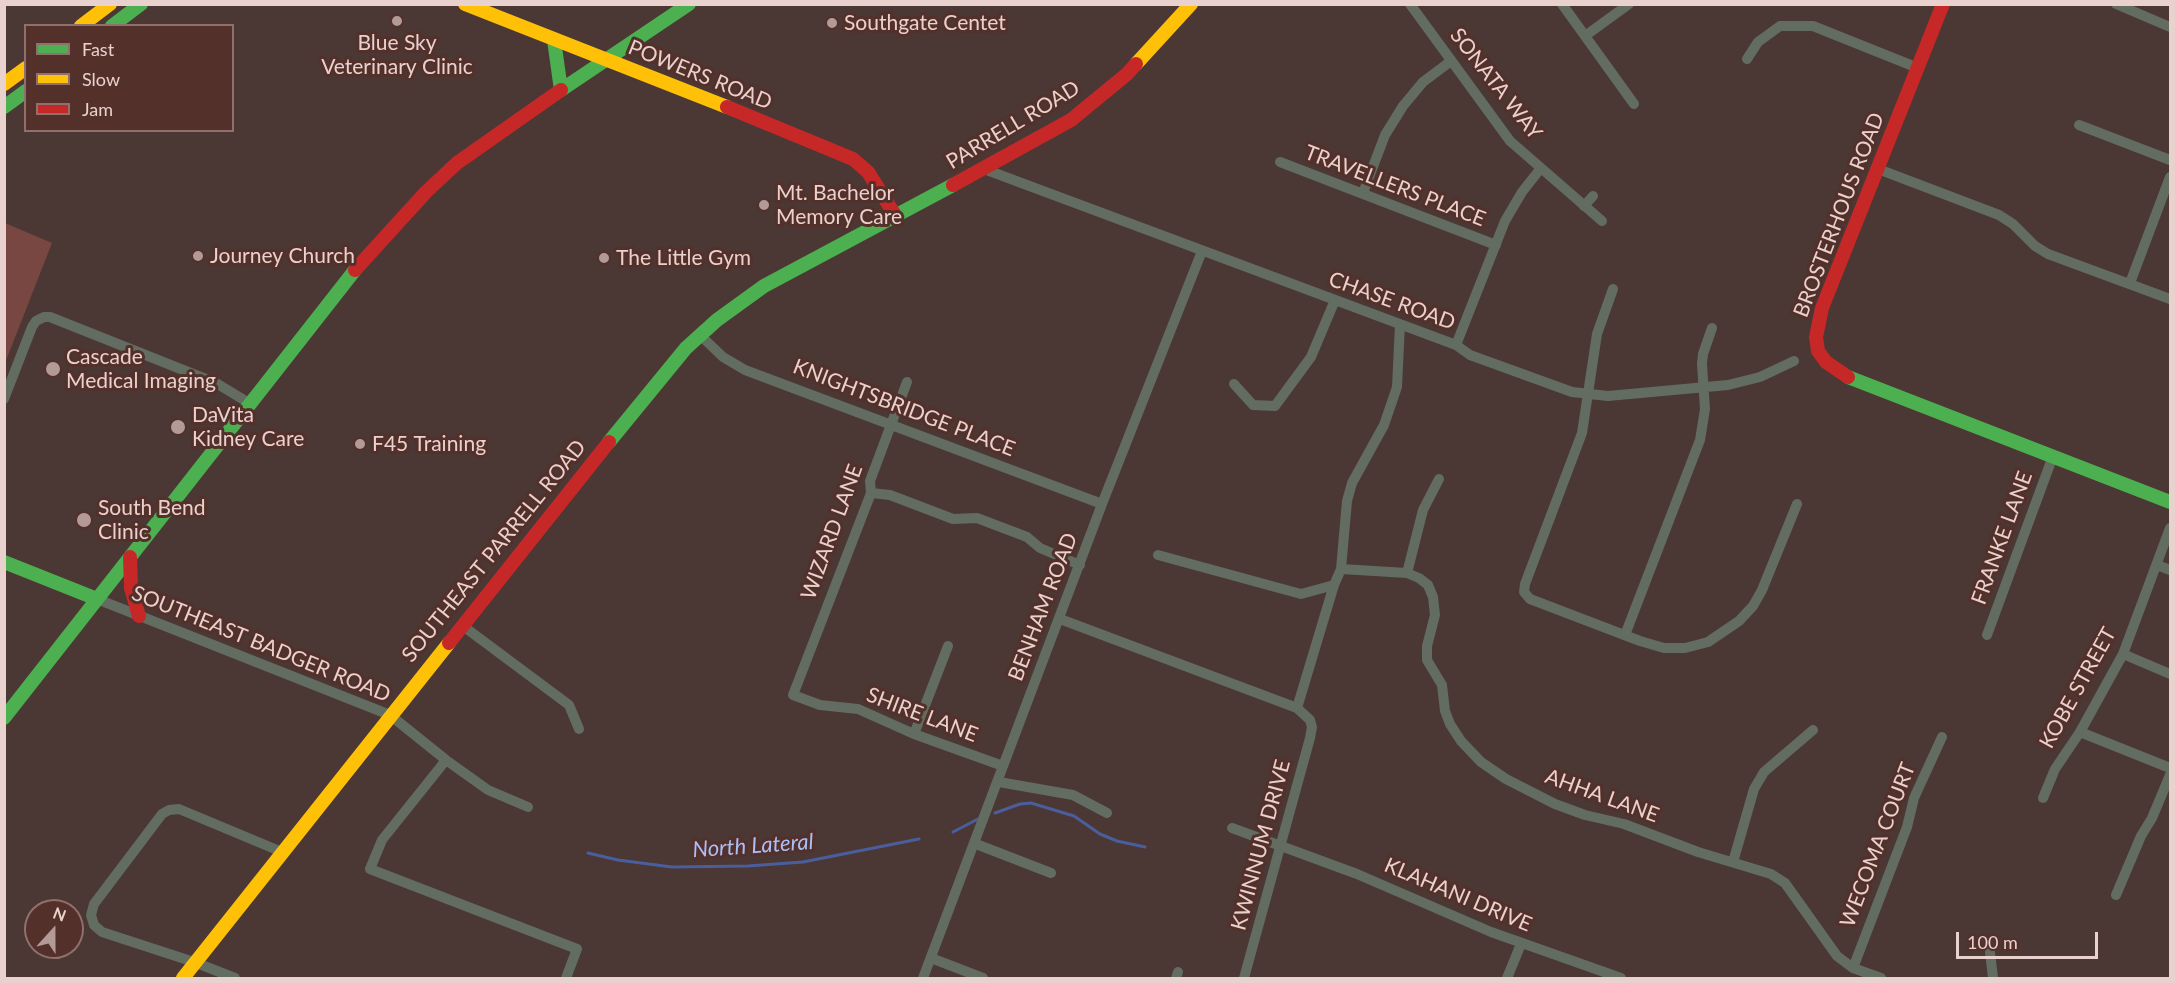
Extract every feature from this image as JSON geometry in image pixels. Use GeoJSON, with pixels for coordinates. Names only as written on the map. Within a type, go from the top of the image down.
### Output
{"type":"FeatureCollection","features":[{"type":"Feature","properties":{"kind":"main road"},"geometry":{"type":"LineString","coordinates":[[84,24],[110,4]]}},
{"type":"Feature","properties":{"kind":"main road"},"geometry":{"type":"LineString","coordinates":[[115,24],[141,4]]}},
{"type":"Feature","properties":{"kind":"main road","name":"POWERS ROAD"},"geometry":{"type":"LineString","coordinates":[[465,4],[853,159],[868,172],[895,215]]}},
{"type":"Feature","properties":{"kind":"main road"},"geometry":{"type":"LineString","coordinates":[[4,718],[352,273],[426,192],[457,163],[604,59],[689,4]]}},
{"type":"Feature","properties":{"kind":"main road","name":"PARRELL ROAD"},"geometry":{"type":"LineString","coordinates":[[895,215],[1047,134],[1092,104],[1127,74],[1191,4]]}},
{"type":"Feature","properties":{"kind":"main road","name":"BROSTERHOUS ROAD"},"geometry":{"type":"LineString","coordinates":[[1943,4],[1822,308],[1816,338],[1818,351],[1832,367],[1850,378],[2170,502]]}},
{"type":"Feature","properties":{"kind":"main road"},"geometry":{"type":"LineString","coordinates":[[81,24],[83,7]]}},
{"type":"Feature","properties":{"kind":"main road"},"geometry":{"type":"LineString","coordinates":[[554,40],[561,90]]}},
{"type":"Feature","properties":{"kind":"main road"},"geometry":{"type":"LineString","coordinates":[[4,84],[24,69]]}},
{"type":"Feature","properties":{"kind":"main road"},"geometry":{"type":"LineString","coordinates":[[4,107],[24,92]]}},
{"type":"Feature","properties":{"kind":"main road","name":"SOUTHEAST PARRELL ROAD"},"geometry":{"type":"LineString","coordinates":[[183,978],[672,362],[700,335],[740,302],[764,286],[895,215]]}},
{"type":"Feature","properties":{"kind":"main road"},"geometry":{"type":"LineString","coordinates":[[130,556],[130,588],[139,616]]}},
{"type":"Feature","properties":{"kind":"main road"},"geometry":{"type":"LineString","coordinates":[[4,562],[97,599]]}},
{"type":"Feature","properties":{"kind":"street","name":"SONATA WAY"},"geometry":{"type":"LineString","coordinates":[[1410,4],[1510,141],[1602,221]]}},
{"type":"Feature","properties":{"kind":"street"},"geometry":{"type":"LineString","coordinates":[[1562,4],[1634,104]]}},
{"type":"Feature","properties":{"kind":"street"},"geometry":{"type":"LineString","coordinates":[[1585,36],[1629,4]]}},
{"type":"Feature","properties":{"kind":"street"},"geometry":{"type":"LineString","coordinates":[[2116,4],[2170,27]]}},
{"type":"Feature","properties":{"kind":"street"},"geometry":{"type":"LineString","coordinates":[[1747,59],[1758,42],[1780,26],[1813,26],[1918,68]]}},
{"type":"Feature","properties":{"kind":"street"},"geometry":{"type":"LineString","coordinates":[[1363,193],[1385,135],[1403,106],[1423,82],[1450,61]]}},
{"type":"Feature","properties":{"kind":"street"},"geometry":{"type":"LineString","coordinates":[[2079,125],[2170,160]]}},
{"type":"Feature","properties":{"kind":"street","name":"TRAVELLERS PLACE"},"geometry":{"type":"LineString","coordinates":[[1280,162],[1496,245]]}},
{"type":"Feature","properties":{"kind":"street"},"geometry":{"type":"LineString","coordinates":[[1456,345],[1505,221],[1522,192],[1541,168]]}},
{"type":"Feature","properties":{"kind":"street","name":"CHASE ROAD"},"geometry":{"type":"LineString","coordinates":[[984,169],[1456,345],[1470,355],[1572,392],[1608,396],[1728,385],[1760,377],[1794,361]]}},
{"type":"Feature","properties":{"kind":"street"},"geometry":{"type":"LineString","coordinates":[[1878,169],[1999,215],[2013,224],[2035,246],[2048,254],[2170,299]]}},
{"type":"Feature","properties":{"kind":"street"},"geometry":{"type":"LineString","coordinates":[[2130,283],[2170,177]]}},
{"type":"Feature","properties":{"kind":"street"},"geometry":{"type":"LineString","coordinates":[[1584,206],[1593,196]]}},
{"type":"Feature","properties":{"kind":"street","name":"BENHAM ROAD"},"geometry":{"type":"LineString","coordinates":[[923,978],[999,782],[1003,766],[1102,504],[1202,251]]}},
{"type":"Feature","properties":{"kind":"street"},"geometry":{"type":"LineString","coordinates":[[1613,289],[1599,325],[1582,433],[1528,575],[1524,592],[1530,599],[1664,648],[1685,648],[1708,642],[1722,634],[1754,606],[1797,504]]}},
{"type":"Feature","properties":{"kind":"street"},"geometry":{"type":"LineString","coordinates":[[1234,384],[1253,405],[1275,406],[1311,357],[1335,300]]}},
{"type":"Feature","properties":{"kind":"street"},"geometry":{"type":"LineString","coordinates":[[4,399],[32,327],[36,321],[50,317],[216,383],[249,402]]}},
{"type":"Feature","properties":{"kind":"street"},"geometry":{"type":"LineString","coordinates":[[1060,618],[1297,708],[1334,585],[1341,569],[1347,501],[1352,483],[1384,425],[1397,387],[1400,324]]}},
{"type":"Feature","properties":{"kind":"street"},"geometry":{"type":"LineString","coordinates":[[1625,635],[1700,440],[1705,409],[1703,354],[1712,328]]}},
{"type":"Feature","properties":{"kind":"street","name":"KNIGHTSBRIDGE PLACE"},"geometry":{"type":"LineString","coordinates":[[700,335],[723,357],[745,370],[1102,504]]}},
{"type":"Feature","properties":{"kind":"street","name":"WIZARD LANE"},"geometry":{"type":"LineString","coordinates":[[793,694],[871,493],[870,481],[907,382]]}},
{"type":"Feature","properties":{"kind":"street","name":"FRANKE LANE"},"geometry":{"type":"LineString","coordinates":[[1987,635],[2053,456]]}},
{"type":"Feature","properties":{"kind":"street"},"geometry":{"type":"LineString","coordinates":[[1341,569],[1407,573],[1423,510],[1439,479]]}},
{"type":"Feature","properties":{"kind":"street"},"geometry":{"type":"LineString","coordinates":[[871,493],[890,495],[952,519],[977,518],[1027,537],[1040,548],[1080,565]]}},
{"type":"Feature","properties":{"kind":"street","name":"KOBE STREET"},"geometry":{"type":"LineString","coordinates":[[2043,798],[2055,769],[2080,732],[2122,654],[2170,528]]}},
{"type":"Feature","properties":{"kind":"street"},"geometry":{"type":"LineString","coordinates":[[1158,555],[1301,594],[1334,585]]}},
{"type":"Feature","properties":{"kind":"street"},"geometry":{"type":"LineString","coordinates":[[2157,565],[2170,570]]}},
{"type":"Feature","properties":{"kind":"street","name":"AHHA LANE"},"geometry":{"type":"LineString","coordinates":[[1407,573],[1428,585],[1433,597],[1435,615],[1426,646],[1427,660],[1442,685],[1445,711],[1450,724],[1461,741],[1481,762],[1506,779],[1556,804],[1585,815],[1624,824],[1698,852],[1771,874],[1785,883],[1837,956],[1853,968],[1881,978]]}},
{"type":"Feature","properties":{"kind":"street","name":"SOUTHEAST BADGER ROAD"},"geometry":{"type":"LineString","coordinates":[[97,599],[390,715],[488,790],[528,807]]}},
{"type":"Feature","properties":{"kind":"street"},"geometry":{"type":"LineString","coordinates":[[463,626],[569,705],[579,729]]}},
{"type":"Feature","properties":{"kind":"street"},"geometry":{"type":"LineString","coordinates":[[914,734],[948,646]]}},
{"type":"Feature","properties":{"kind":"street"},"geometry":{"type":"LineString","coordinates":[[2122,654],[2170,674]]}},
{"type":"Feature","properties":{"kind":"street","name":"SHIRE LANE"},"geometry":{"type":"LineString","coordinates":[[793,694],[820,705],[858,709],[914,734],[1003,766]]}},
{"type":"Feature","properties":{"kind":"street","name":"KWINNUM DRIVE"},"geometry":{"type":"LineString","coordinates":[[1245,978],[1310,738],[1312,727],[1310,720],[1297,708]]}},
{"type":"Feature","properties":{"kind":"street"},"geometry":{"type":"LineString","coordinates":[[1733,862],[1754,789],[1764,772],[1813,730]]}},
{"type":"Feature","properties":{"kind":"street"},"geometry":{"type":"LineString","coordinates":[[2080,732],[2170,768]]}},
{"type":"Feature","properties":{"kind":"street","name":"WECOMA COURT"},"geometry":{"type":"LineString","coordinates":[[1853,968],[1907,827],[1914,798],[1942,737]]}},
{"type":"Feature","properties":{"kind":"street"},"geometry":{"type":"LineString","coordinates":[[446,759],[382,840],[370,869],[577,949],[566,978]]}},
{"type":"Feature","properties":{"kind":"street"},"geometry":{"type":"LineString","coordinates":[[2116,896],[2170,775]]}},
{"type":"Feature","properties":{"kind":"street"},"geometry":{"type":"LineString","coordinates":[[999,782],[1073,795],[1107,813]]}},
{"type":"Feature","properties":{"kind":"street"},"geometry":{"type":"LineString","coordinates":[[235,978],[102,932],[94,925],[91,915],[93,904],[162,814],[169,810],[179,809],[282,852]]}},
{"type":"Feature","properties":{"kind":"street","name":"KLAHANI DRIVE"},"geometry":{"type":"LineString","coordinates":[[1232,828],[1386,885],[1521,944],[1621,978]]}},
{"type":"Feature","properties":{"kind":"street"},"geometry":{"type":"LineString","coordinates":[[975,844],[1052,873]]}},
{"type":"Feature","properties":{"kind":"street"},"geometry":{"type":"LineString","coordinates":[[1508,978],[1521,944]]}},
{"type":"Feature","properties":{"kind":"street"},"geometry":{"type":"LineString","coordinates":[[1990,952],[1993,978]]}},
{"type":"Feature","properties":{"kind":"street"},"geometry":{"type":"LineString","coordinates":[[931,958],[983,978]]}},
{"type":"Feature","properties":{"kind":"shaded area"},"geometry":{"type":"Polygon","coordinates":[[[5,223],[52,243],[5,363],[5,223]]]}},
{"type":"Feature","properties":{"kind":"waterway","name":"North Lateral"},"geometry":{"type":"LineString","coordinates":[[995,813],[1020,804],[1031,803],[1074,816],[1100,834],[1117,841],[1145,847]]}},
{"type":"Feature","properties":{"kind":"waterway","name":"North Lateral"},"geometry":{"type":"LineString","coordinates":[[953,832],[978,819]]}},
{"type":"Feature","properties":{"kind":"waterway","name":"North Lateral"},"geometry":{"type":"LineString","coordinates":[[588,853],[618,860],[672,867],[748,866],[803,862],[919,839]]}},
{"type":"Feature","properties":{"kind":"traffic: fast"},"geometry":{"type":"LineString","coordinates":[[115,24],[141,4]]}},
{"type":"Feature","properties":{"kind":"traffic: fast"},"geometry":{"type":"LineString","coordinates":[[561,90],[689,4]]}},
{"type":"Feature","properties":{"kind":"traffic: fast"},"geometry":{"type":"LineString","coordinates":[[554,40],[561,90]]}},
{"type":"Feature","properties":{"kind":"traffic: fast"},"geometry":{"type":"LineString","coordinates":[[4,107],[24,92]]}},
{"type":"Feature","properties":{"kind":"traffic: fast"},"geometry":{"type":"LineString","coordinates":[[609,442],[686,348],[717,320],[764,286],[953,185]]}},
{"type":"Feature","properties":{"kind":"traffic: fast"},"geometry":{"type":"LineString","coordinates":[[4,718],[355,270]]}},
{"type":"Feature","properties":{"kind":"traffic: fast"},"geometry":{"type":"LineString","coordinates":[[1848,377],[2170,502]]}},
{"type":"Feature","properties":{"kind":"traffic: fast"},"geometry":{"type":"LineString","coordinates":[[4,562],[97,599]]}},
{"type":"Feature","properties":{"kind":"traffic: slow"},"geometry":{"type":"LineString","coordinates":[[84,24],[110,4]]}},
{"type":"Feature","properties":{"kind":"traffic: slow"},"geometry":{"type":"LineString","coordinates":[[465,4],[727,107]]}},
{"type":"Feature","properties":{"kind":"traffic: slow"},"geometry":{"type":"LineString","coordinates":[[1136,64],[1191,4]]}},
{"type":"Feature","properties":{"kind":"traffic: slow"},"geometry":{"type":"LineString","coordinates":[[4,84],[24,69]]}},
{"type":"Feature","properties":{"kind":"traffic: slow"},"geometry":{"type":"LineString","coordinates":[[183,978],[449,643]]}},
{"type":"Feature","properties":{"kind":"traffic: jam"},"geometry":{"type":"LineString","coordinates":[[1848,377],[1826,362],[1818,351],[1816,337],[1822,308],[1943,4]]}},
{"type":"Feature","properties":{"kind":"traffic: jam"},"geometry":{"type":"LineString","coordinates":[[953,185],[1071,120],[1136,64]]}},
{"type":"Feature","properties":{"kind":"traffic: jam"},"geometry":{"type":"LineString","coordinates":[[355,270],[426,192],[457,163],[561,90]]}},
{"type":"Feature","properties":{"kind":"traffic: jam"},"geometry":{"type":"LineString","coordinates":[[727,107],[853,159],[868,172],[895,215]]}},
{"type":"Feature","properties":{"kind":"traffic: jam"},"geometry":{"type":"LineString","coordinates":[[449,643],[609,442]]}},
{"type":"Feature","properties":{"kind":"traffic: jam"},"geometry":{"type":"LineString","coordinates":[[130,557],[131,588],[139,616]]}},
{"type":"Feature","properties":{"kind":"place","name":"Blue Sky Veterinary Clinic"},"geometry":{"type":"Point","coordinates":[397,21]}},
{"type":"Feature","properties":{"kind":"place","name":"Southgate Centet"},"geometry":{"type":"Point","coordinates":[832,23]}},
{"type":"Feature","properties":{"kind":"place","name":"Mt. Bachelor Memory Care"},"geometry":{"type":"Point","coordinates":[764,205]}},
{"type":"Feature","properties":{"kind":"place","name":"Journey Church"},"geometry":{"type":"Point","coordinates":[198,256]}},
{"type":"Feature","properties":{"kind":"place","name":"The Little Gym"},"geometry":{"type":"Point","coordinates":[604,258]}},
{"type":"Feature","properties":{"kind":"place","name":"Cascade Medical Imaging"},"geometry":{"type":"Point","coordinates":[53,369]}},
{"type":"Feature","properties":{"kind":"place","name":"DaVita Kidney Care"},"geometry":{"type":"Point","coordinates":[178,427]}},
{"type":"Feature","properties":{"kind":"place","name":"F45 Training"},"geometry":{"type":"Point","coordinates":[360,444]}},
{"type":"Feature","properties":{"kind":"place","name":"South Bend Clinic"},"geometry":{"type":"Point","coordinates":[84,520]}}]}
